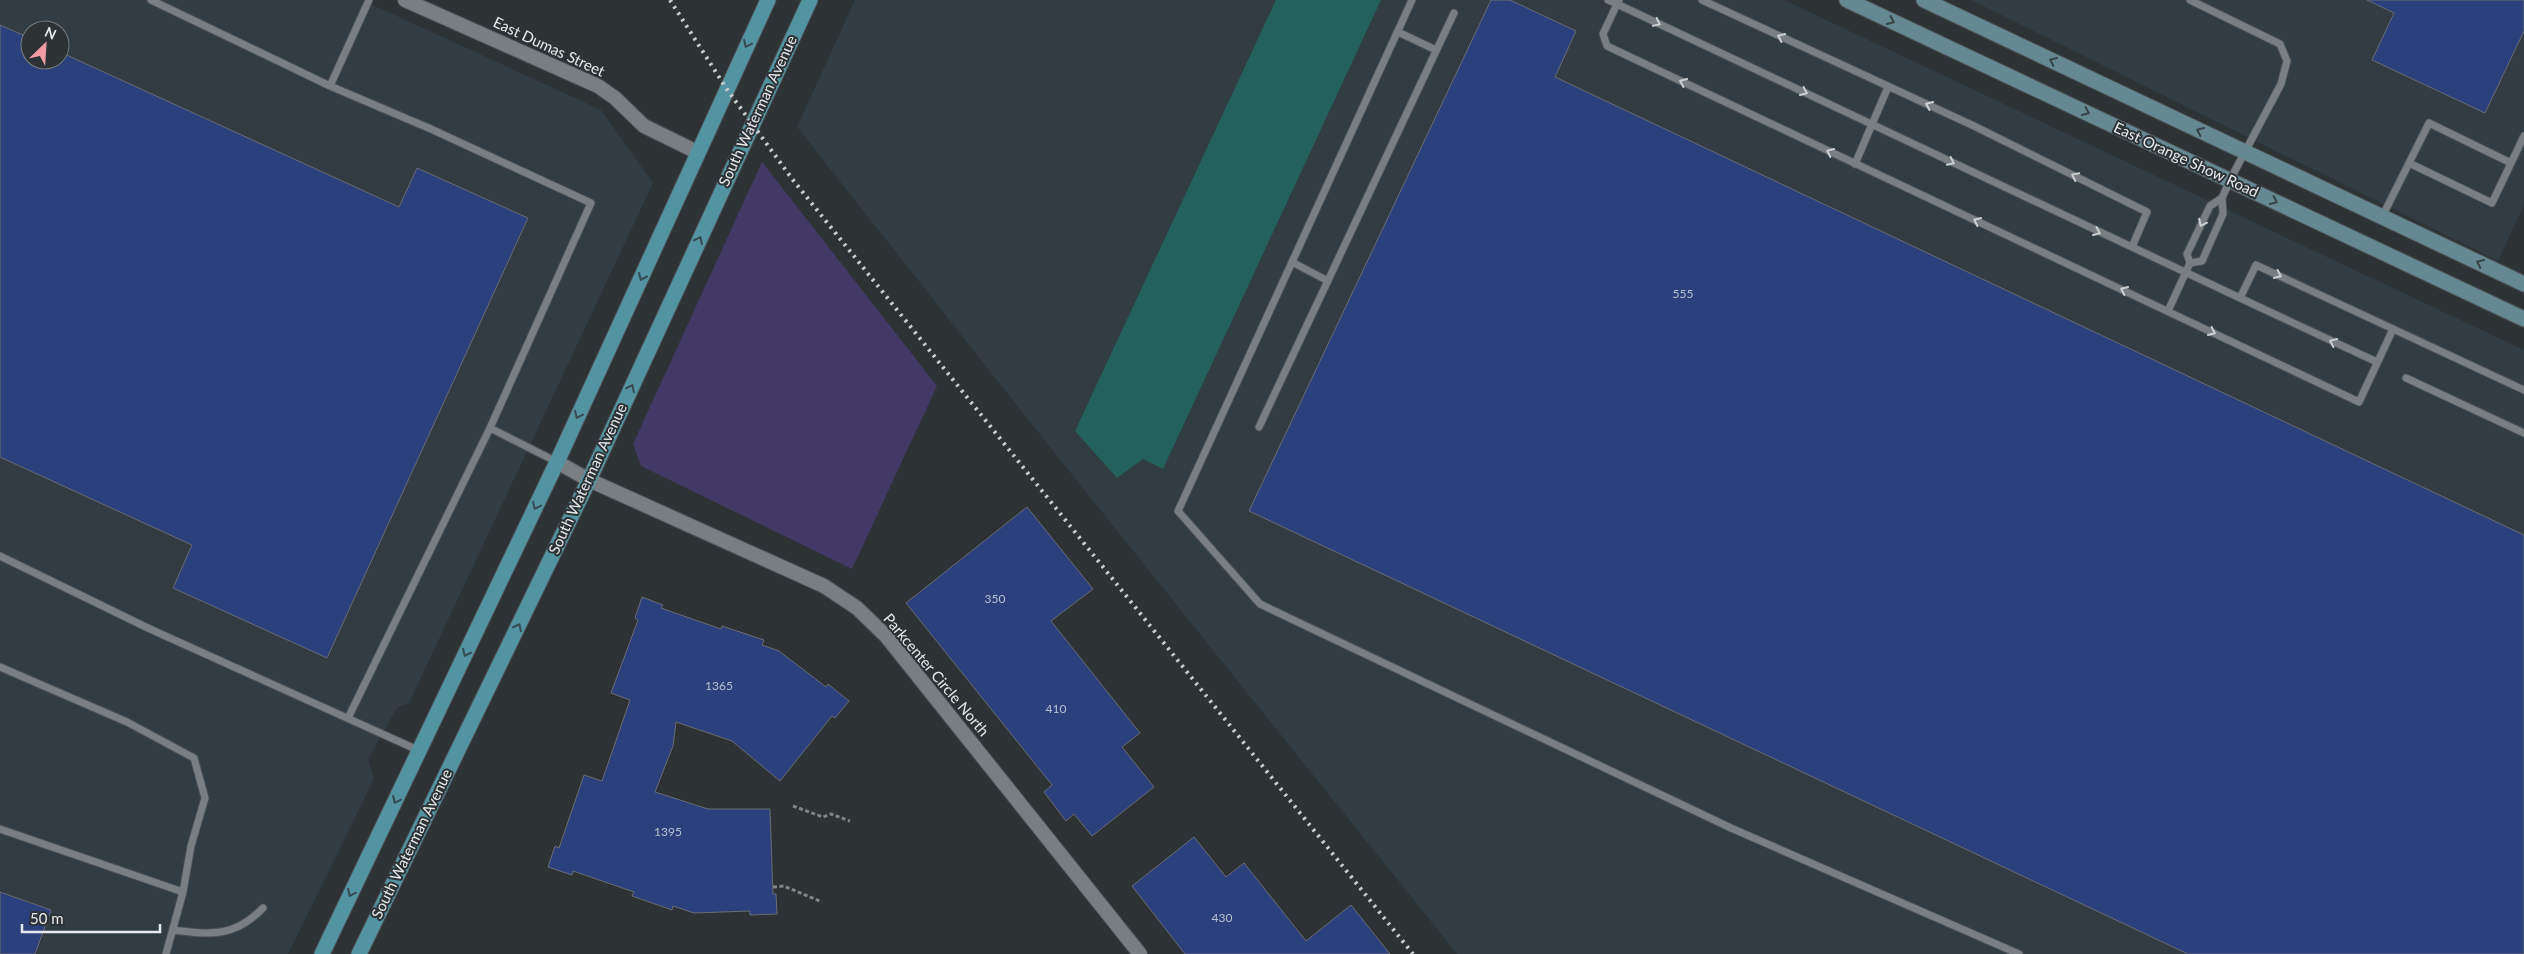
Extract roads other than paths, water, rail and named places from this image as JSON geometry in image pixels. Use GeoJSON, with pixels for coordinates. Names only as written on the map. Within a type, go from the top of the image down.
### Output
{"type":"FeatureCollection","features":[{"type":"Feature","properties":{"kind":"main road"},"geometry":{"type":"LineString","coordinates":[[322,954],[557,462],[768,0]]}},
{"type":"Feature","properties":{"kind":"main road","name":"South Waterman Avenue"},"geometry":{"type":"LineString","coordinates":[[359,954],[590,480],[810,0]]}},
{"type":"Feature","properties":{"kind":"main road","name":"East Orange Show Road"},"geometry":{"type":"LineString","coordinates":[[1847,0],[2524,319]]}},
{"type":"Feature","properties":{"kind":"main road"},"geometry":{"type":"LineString","coordinates":[[1924,0],[2524,284]]}},
{"type":"Feature","properties":{"kind":"street","name":"East Dumas Street"},"geometry":{"type":"LineString","coordinates":[[405,0],[598,86],[615,98],[644,126],[697,152]]}},
{"type":"Feature","properties":{"kind":"street","name":"Parkcenter Circle North"},"geometry":{"type":"LineString","coordinates":[[557,462],[590,480],[824,586],[857,608],[886,636],[1140,954]]}},
{"type":"Feature","properties":{"kind":"lane"},"geometry":{"type":"LineString","coordinates":[[150,0],[330,86],[431,129],[591,203],[490,428],[348,718]]}},
{"type":"Feature","properties":{"kind":"lane"},"geometry":{"type":"LineString","coordinates":[[330,86],[369,0]]}},
{"type":"Feature","properties":{"kind":"lane"},"geometry":{"type":"LineString","coordinates":[[1412,0],[1178,511],[1260,604],[1731,828],[2019,954]]}},
{"type":"Feature","properties":{"kind":"lane"},"geometry":{"type":"LineString","coordinates":[[1608,0],[1618,2],[2080,224],[2377,362]]}},
{"type":"Feature","properties":{"kind":"lane"},"geometry":{"type":"LineString","coordinates":[[1702,0],[1974,126],[2148,212],[2132,247]]}},
{"type":"Feature","properties":{"kind":"lane"},"geometry":{"type":"LineString","coordinates":[[2190,0],[2280,44],[2287,61],[2281,84],[2244,151],[2222,198],[2223,214],[2202,261],[2190,263]]}},
{"type":"Feature","properties":{"kind":"lane"},"geometry":{"type":"LineString","coordinates":[[1618,2],[1603,34],[1608,46],[2359,402],[2393,329]]}},
{"type":"Feature","properties":{"kind":"lane"},"geometry":{"type":"LineString","coordinates":[[1259,427],[1454,13]]}},
{"type":"Feature","properties":{"kind":"lane"},"geometry":{"type":"LineString","coordinates":[[1398,32],[1436,50]]}},
{"type":"Feature","properties":{"kind":"lane"},"geometry":{"type":"LineString","coordinates":[[1855,164],[1888,87]]}},
{"type":"Feature","properties":{"kind":"lane"},"geometry":{"type":"LineString","coordinates":[[2382,217],[2429,123],[2511,163]]}},
{"type":"Feature","properties":{"kind":"lane"},"geometry":{"type":"LineString","coordinates":[[2408,163],[2492,203],[2524,136]]}},
{"type":"Feature","properties":{"kind":"lane"},"geometry":{"type":"LineString","coordinates":[[2168,311],[2190,263],[2187,254],[2210,206],[2222,198]]}},
{"type":"Feature","properties":{"kind":"lane"},"geometry":{"type":"LineString","coordinates":[[1292,262],[1328,281]]}},
{"type":"Feature","properties":{"kind":"lane"},"geometry":{"type":"LineString","coordinates":[[2240,298],[2256,265],[2524,390]]}},
{"type":"Feature","properties":{"kind":"lane"},"geometry":{"type":"LineString","coordinates":[[2406,378],[2524,433]]}},
{"type":"Feature","properties":{"kind":"lane"},"geometry":{"type":"LineString","coordinates":[[490,428],[557,462]]}},
{"type":"Feature","properties":{"kind":"lane"},"geometry":{"type":"LineString","coordinates":[[0,556],[150,629],[420,751]]}},
{"type":"Feature","properties":{"kind":"lane"},"geometry":{"type":"LineString","coordinates":[[0,667],[127,722],[194,758],[204,798],[191,846],[183,892],[166,954]]}},
{"type":"Feature","properties":{"kind":"lane"},"geometry":{"type":"LineString","coordinates":[[0,829],[183,892]]}},
{"type":"Feature","properties":{"kind":"lane"},"geometry":{"type":"LineString","coordinates":[[173,930],[200,934],[230,931],[249,922],[264,908]]}},
{"type":"Feature","properties":{"kind":"railway"},"geometry":{"type":"LineString","coordinates":[[670,0],[726,88],[793,180],[1413,954]]}}]}
